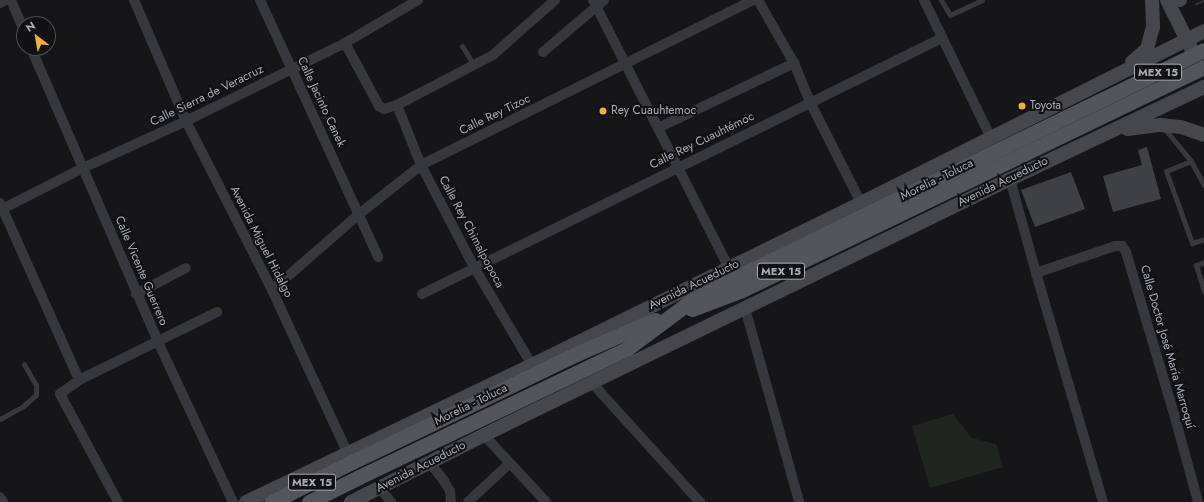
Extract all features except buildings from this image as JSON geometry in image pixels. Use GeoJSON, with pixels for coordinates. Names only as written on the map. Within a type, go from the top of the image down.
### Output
{"type":"FeatureCollection","features":[{"type":"Feature","properties":{"kind":"main road"},"geometry":{"type":"LineString","coordinates":[[1112,94],[1186,53],[1204,38]]}},
{"type":"Feature","properties":{"kind":"main road","name":"Morelia - Toluca"},"geometry":{"type":"LineString","coordinates":[[309,502],[628,348],[691,301],[727,282],[1204,50]]}},
{"type":"Feature","properties":{"kind":"main road","name":"Morelia - Toluca"},"geometry":{"type":"LineString","coordinates":[[272,502],[350,458],[576,354],[658,319],[697,308],[742,290],[1204,67]]}},
{"type":"Feature","properties":{"kind":"street"},"geometry":{"type":"LineString","coordinates":[[0,3],[6,0]]}},
{"type":"Feature","properties":{"kind":"street"},"geometry":{"type":"LineString","coordinates":[[11,0],[18,16]]}},
{"type":"Feature","properties":{"kind":"street","name":"Avenida Miguel Hidalgo"},"geometry":{"type":"LineString","coordinates":[[134,0],[186,121],[272,290],[359,477],[374,491],[391,502]]}},
{"type":"Feature","properties":{"kind":"street","name":"Calle Jacinto Canek"},"geometry":{"type":"LineString","coordinates":[[260,0],[378,256]]}},
{"type":"Feature","properties":{"kind":"street","name":"Calle Sierra de Veracruz"},"geometry":{"type":"LineString","coordinates":[[1,207],[292,70],[345,43],[418,0]]}},
{"type":"Feature","properties":{"kind":"street"},"geometry":{"type":"LineString","coordinates":[[345,43],[379,106],[384,109],[397,105],[493,55],[555,0]]}},
{"type":"Feature","properties":{"kind":"street","name":"Calle Rey Tizoc"},"geometry":{"type":"LineString","coordinates":[[272,290],[358,215],[421,165],[754,0]]}},
{"type":"Feature","properties":{"kind":"street"},"geometry":{"type":"LineString","coordinates":[[758,0],[794,63],[810,102],[861,203]]}},
{"type":"Feature","properties":{"kind":"street"},"geometry":{"type":"LineString","coordinates":[[924,0],[991,138]]}},
{"type":"Feature","properties":{"kind":"street"},"geometry":{"type":"LineString","coordinates":[[1094,87],[1131,64],[1147,49],[1153,27],[1152,0]]}},
{"type":"Feature","properties":{"kind":"street"},"geometry":{"type":"LineString","coordinates":[[1167,0],[1188,39],[1204,75]]}},
{"type":"Feature","properties":{"kind":"street"},"geometry":{"type":"LineString","coordinates":[[543,52],[598,2],[626,64],[729,268]]}},
{"type":"Feature","properties":{"kind":"street","name":"Avenida Acueducto"},"geometry":{"type":"LineString","coordinates":[[246,502],[350,458],[532,365],[861,203],[1204,31]]}},
{"type":"Feature","properties":{"kind":"street","name":"Calle Rey Cuauhtémoc"},"geometry":{"type":"LineString","coordinates":[[422,294],[474,267],[942,38]]}},
{"type":"Feature","properties":{"kind":"street"},"geometry":{"type":"LineString","coordinates":[[1167,50],[1185,57],[1192,66],[1194,78],[1186,96]]}},
{"type":"Feature","properties":{"kind":"street","name":"Calle Vicente Guerrero"},"geometry":{"type":"LineString","coordinates":[[34,56],[136,294],[233,502]]}},
{"type":"Feature","properties":{"kind":"street"},"geometry":{"type":"LineString","coordinates":[[658,128],[794,63]]}},
{"type":"Feature","properties":{"kind":"street","name":"Avenida Acueducto"},"geometry":{"type":"LineString","coordinates":[[351,502],[484,435],[1010,179],[1204,87]]}},
{"type":"Feature","properties":{"kind":"street","name":"Calle Rey Chimalpopoca"},"geometry":{"type":"LineString","coordinates":[[397,105],[421,165],[474,267],[532,365]]}},
{"type":"Feature","properties":{"kind":"street"},"geometry":{"type":"LineString","coordinates":[[1117,128],[1161,125],[1182,127],[1204,135]]}},
{"type":"Feature","properties":{"kind":"street"},"geometry":{"type":"LineString","coordinates":[[1010,179],[1103,502]]}},
{"type":"Feature","properties":{"kind":"street"},"geometry":{"type":"LineString","coordinates":[[1,207],[79,380]]}},
{"type":"Feature","properties":{"kind":"street","name":"Calle Doctor José María Marroquí"},"geometry":{"type":"LineString","coordinates":[[1036,273],[1115,246],[1122,246],[1126,252],[1198,502]]}},
{"type":"Feature","properties":{"kind":"street"},"geometry":{"type":"LineString","coordinates":[[136,294],[186,268]]}},
{"type":"Feature","properties":{"kind":"street"},"geometry":{"type":"LineString","coordinates":[[745,308],[799,502]]}},
{"type":"Feature","properties":{"kind":"street"},"geometry":{"type":"LineString","coordinates":[[118,502],[60,394],[79,380],[217,312]]}},
{"type":"Feature","properties":{"kind":"street"},"geometry":{"type":"LineString","coordinates":[[592,383],[700,502]]}},
{"type":"Feature","properties":{"kind":"street"},"geometry":{"type":"LineString","coordinates":[[484,435],[546,502]]}},
{"type":"Feature","properties":{"kind":"street"},"geometry":{"type":"LineString","coordinates":[[430,463],[450,491],[451,502]]}},
{"type":"Feature","properties":{"kind":"street"},"geometry":{"type":"LineString","coordinates":[[468,502],[510,463]]}},
{"type":"Feature","properties":{"kind":"street"},"geometry":{"type":"LineString","coordinates":[[0,497],[3,502]]}},
{"type":"Feature","properties":{"kind":"lane"},"geometry":{"type":"LineString","coordinates":[[941,0],[950,15],[982,0]]}},
{"type":"Feature","properties":{"kind":"lane"},"geometry":{"type":"LineString","coordinates":[[462,46],[474,65]]}},
{"type":"Feature","properties":{"kind":"lane"},"geometry":{"type":"LineString","coordinates":[[1161,125],[1191,161],[1204,185]]}},
{"type":"Feature","properties":{"kind":"lane"},"geometry":{"type":"LineString","coordinates":[[1191,161],[1166,171],[1192,243],[1204,239]]}},
{"type":"Feature","properties":{"kind":"lane"},"geometry":{"type":"LineString","coordinates":[[1204,262],[1196,265],[1204,292]]}},
{"type":"Feature","properties":{"kind":"lane"},"geometry":{"type":"LineString","coordinates":[[0,419],[22,408],[36,395],[36,385],[24,364]]}},
{"type":"Feature","properties":{"kind":"shaded area"},"geometry":{"type":"Polygon","coordinates":[[[953,414],[972,438],[996,444],[1003,467],[930,488],[912,426],[953,414]]]}},
{"type":"Feature","properties":{"kind":"place","name":"Toyota"},"geometry":{"type":"Point","coordinates":[1022,106]}},
{"type":"Feature","properties":{"kind":"place","name":"Rey Cuauhtemoc"},"geometry":{"type":"Point","coordinates":[603,111]}}]}
